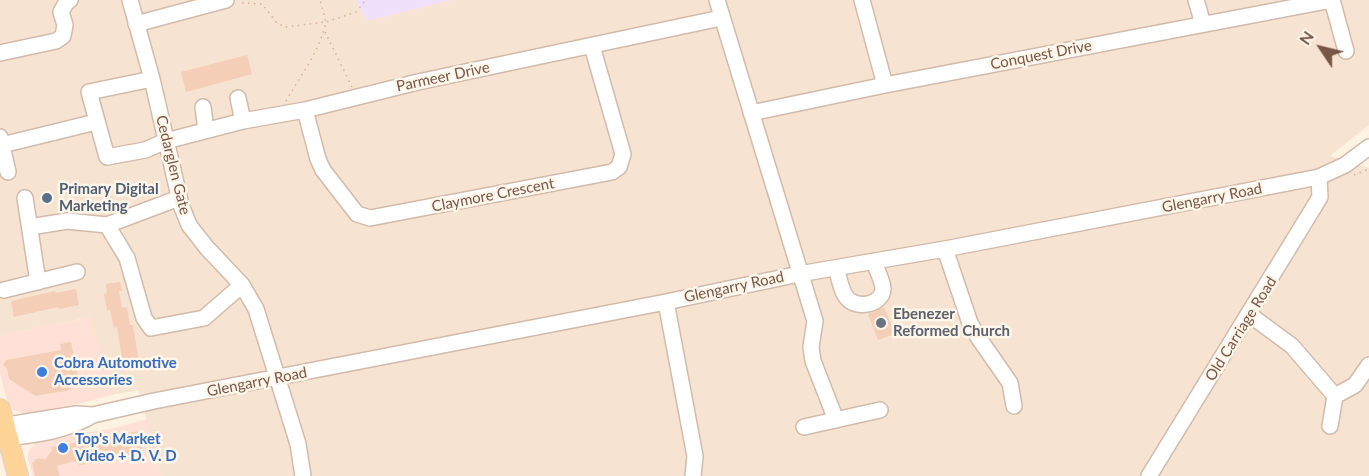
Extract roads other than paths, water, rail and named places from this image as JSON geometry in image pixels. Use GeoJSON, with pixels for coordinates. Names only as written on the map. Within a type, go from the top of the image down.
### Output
{"type":"FeatureCollection","features":[{"type":"Feature","properties":{"kind":"main road"},"geometry":{"type":"LineString","coordinates":[[2,428],[18,476]]}},
{"type":"Feature","properties":{"kind":"street"},"geometry":{"type":"LineString","coordinates":[[0,53],[56,41],[63,36],[65,25],[61,12],[70,0]]}},
{"type":"Feature","properties":{"kind":"street","name":"Cedarglen Gate"},"geometry":{"type":"LineString","coordinates":[[130,0],[152,79],[179,198],[189,225],[242,285],[256,309],[298,444],[303,476]]}},
{"type":"Feature","properties":{"kind":"street"},"geometry":{"type":"LineString","coordinates":[[136,24],[225,0]]}},
{"type":"Feature","properties":{"kind":"street"},"geometry":{"type":"LineString","coordinates":[[717,0],[815,321],[811,347],[813,361],[836,420]]}},
{"type":"Feature","properties":{"kind":"street"},"geometry":{"type":"LineString","coordinates":[[862,0],[885,85]]}},
{"type":"Feature","properties":{"kind":"street"},"geometry":{"type":"LineString","coordinates":[[1196,0],[1203,24]]}},
{"type":"Feature","properties":{"kind":"street"},"geometry":{"type":"LineString","coordinates":[[1332,0],[1346,51]]}},
{"type":"Feature","properties":{"kind":"street","name":"Conquest Drive"},"geometry":{"type":"LineString","coordinates":[[752,113],[885,85],[1332,0]]}},
{"type":"Feature","properties":{"kind":"street","name":"Parmeer Drive"},"geometry":{"type":"LineString","coordinates":[[96,122],[107,158],[145,150],[166,141],[243,121],[305,110],[357,96],[721,18]]}},
{"type":"Feature","properties":{"kind":"street","name":"Claymore Crescent"},"geometry":{"type":"LineString","coordinates":[[305,110],[323,170],[357,214],[370,218],[612,172],[619,167],[623,154],[592,46]]}},
{"type":"Feature","properties":{"kind":"street"},"geometry":{"type":"LineString","coordinates":[[8,172],[1,140],[96,122],[88,92],[152,79]]}},
{"type":"Feature","properties":{"kind":"street"},"geometry":{"type":"LineString","coordinates":[[238,98],[243,121]]}},
{"type":"Feature","properties":{"kind":"street"},"geometry":{"type":"LineString","coordinates":[[202,107],[206,130]]}},
{"type":"Feature","properties":{"kind":"street","name":"Glengarry Road"},"geometry":{"type":"LineString","coordinates":[[2,428],[27,436],[78,424],[93,415],[154,401],[799,274],[945,249],[1319,177],[1346,165],[1369,147]]}},
{"type":"Feature","properties":{"kind":"street","name":"Old Carriage Road"},"geometry":{"type":"LineString","coordinates":[[1149,476],[1250,315],[1320,197],[1319,177]]}},
{"type":"Feature","properties":{"kind":"street"},"geometry":{"type":"LineString","coordinates":[[25,198],[38,282]]}},
{"type":"Feature","properties":{"kind":"street"},"geometry":{"type":"LineString","coordinates":[[30,227],[67,221],[107,225],[179,198]]}},
{"type":"Feature","properties":{"kind":"street"},"geometry":{"type":"LineString","coordinates":[[107,225],[127,258],[144,318],[151,328],[204,318],[242,285]]}},
{"type":"Feature","properties":{"kind":"street"},"geometry":{"type":"LineString","coordinates":[[945,249],[970,323],[1010,383],[1014,406]]}},
{"type":"Feature","properties":{"kind":"street"},"geometry":{"type":"LineString","coordinates":[[836,268],[846,298],[854,304],[869,304],[879,297],[883,289],[874,261]]}},
{"type":"Feature","properties":{"kind":"street"},"geometry":{"type":"LineString","coordinates":[[4,290],[77,272]]}},
{"type":"Feature","properties":{"kind":"street"},"geometry":{"type":"LineString","coordinates":[[666,302],[695,456],[693,476]]}},
{"type":"Feature","properties":{"kind":"street"},"geometry":{"type":"LineString","coordinates":[[1250,315],[1292,346],[1335,396]]}},
{"type":"Feature","properties":{"kind":"street"},"geometry":{"type":"LineString","coordinates":[[1335,396],[1355,386],[1369,365]]}},
{"type":"Feature","properties":{"kind":"street"},"geometry":{"type":"LineString","coordinates":[[1330,426],[1335,396]]}},
{"type":"Feature","properties":{"kind":"street"},"geometry":{"type":"LineString","coordinates":[[804,427],[880,410]]}},
{"type":"Feature","properties":{"kind":"place","name":"Primary Digital Marketing"},"geometry":{"type":"Point","coordinates":[47,198]}},
{"type":"Feature","properties":{"kind":"place","name":"Ebenezer Reformed Church"},"geometry":{"type":"Point","coordinates":[881,323]}},
{"type":"Feature","properties":{"kind":"place","name":"Cobra Automotive Accessories"},"geometry":{"type":"Point","coordinates":[42,372]}},
{"type":"Feature","properties":{"kind":"place","name":"Top's Market Video + D. V. D"},"geometry":{"type":"Point","coordinates":[63,448]}}]}
